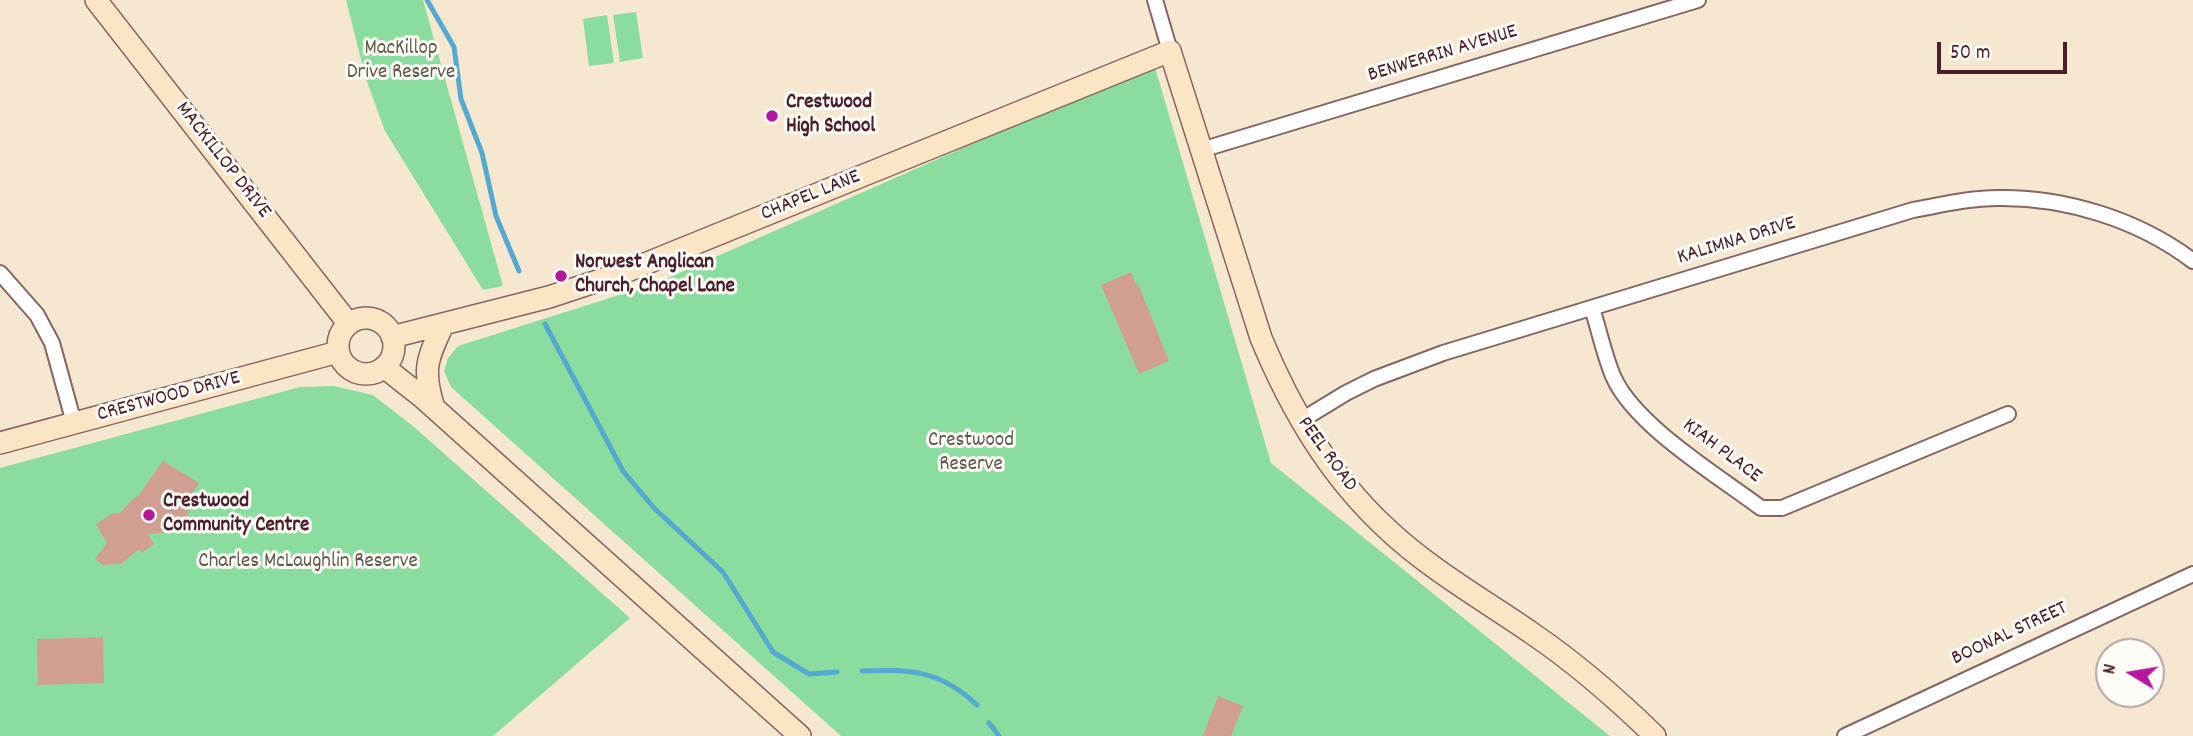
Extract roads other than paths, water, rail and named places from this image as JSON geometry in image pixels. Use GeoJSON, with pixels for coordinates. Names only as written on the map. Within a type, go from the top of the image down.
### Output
{"type":"FeatureCollection","features":[{"type":"Feature","properties":{"kind":"street","name":"MACKILLOP DRIVE"},"geometry":{"type":"LineString","coordinates":[[96,0],[348,323]]}},
{"type":"Feature","properties":{"kind":"street"},"geometry":{"type":"LineString","coordinates":[[1155,0],[1170,51]]}},
{"type":"Feature","properties":{"kind":"street","name":"BENWERRIN AVENUE"},"geometry":{"type":"LineString","coordinates":[[1201,150],[1698,0]]}},
{"type":"Feature","properties":{"kind":"street","name":"PEEL ROAD"},"geometry":{"type":"LineString","coordinates":[[1170,51],[1261,338],[1300,421],[1348,486],[1386,528],[1426,561],[1585,672],[1655,736]]}},
{"type":"Feature","properties":{"kind":"street","name":"CHAPEL LANE"},"geometry":{"type":"LineString","coordinates":[[392,337],[549,297],[625,272],[1170,51]]}},
{"type":"Feature","properties":{"kind":"street","name":"KALIMNA DRIVE"},"geometry":{"type":"LineString","coordinates":[[1300,421],[1346,393],[1443,353],[1913,210],[1957,202],[1998,198],[2043,200],[2086,210],[2125,223],[2174,246],[2193,261]]}},
{"type":"Feature","properties":{"kind":"street"},"geometry":{"type":"LineString","coordinates":[[0,273],[37,315],[52,343],[74,423]]}},
{"type":"Feature","properties":{"kind":"street","name":"KIAH PLACE"},"geometry":{"type":"LineString","coordinates":[[1592,308],[1614,376],[1629,402],[1649,424],[1761,508],[1782,508],[2008,414]]}},
{"type":"Feature","properties":{"kind":"street"},"geometry":{"type":"LineString","coordinates":[[360,318],[376,320],[389,330],[392,352],[384,367],[376,372],[357,372],[343,362],[338,352],[338,340],[348,323],[360,318]]}},
{"type":"Feature","properties":{"kind":"street"},"geometry":{"type":"LineString","coordinates":[[434,408],[427,373],[428,356],[443,325]]}},
{"type":"Feature","properties":{"kind":"street","name":"CRESTWOOD DRIVE"},"geometry":{"type":"LineString","coordinates":[[0,443],[338,352]]}},
{"type":"Feature","properties":{"kind":"street"},"geometry":{"type":"LineString","coordinates":[[384,367],[434,408],[800,736]]}},
{"type":"Feature","properties":{"kind":"street","name":"BOONAL STREET"},"geometry":{"type":"LineString","coordinates":[[1845,736],[2193,574]]}},
{"type":"Feature","properties":{"kind":"waterway"},"geometry":{"type":"LineString","coordinates":[[427,0],[454,47],[461,99],[482,153],[496,216],[519,271]]}},
{"type":"Feature","properties":{"kind":"waterway"},"geometry":{"type":"LineString","coordinates":[[545,324],[623,471],[654,508],[723,572],[773,652],[809,674],[837,672]]}},
{"type":"Feature","properties":{"kind":"waterway"},"geometry":{"type":"LineString","coordinates":[[862,671],[924,674],[950,685],[977,705]]}},
{"type":"Feature","properties":{"kind":"waterway"},"geometry":{"type":"LineString","coordinates":[[989,723],[999,736]]}},
{"type":"Feature","properties":{"kind":"place","name":"Crestwood High School"},"geometry":{"type":"Point","coordinates":[772,116]}},
{"type":"Feature","properties":{"kind":"place","name":"Norwest Anglican Church, Chapel Lane"},"geometry":{"type":"Point","coordinates":[561,276]}},
{"type":"Feature","properties":{"kind":"place","name":"Crestwood Community Centre"},"geometry":{"type":"Point","coordinates":[149,515]}},
{"type":"Feature","properties":{"kind":"park label","name":"MacKillop Drive Reserve"},"geometry":{"type":"Point","coordinates":[401,62]}},
{"type":"Feature","properties":{"kind":"park label","name":"Crestwood Reserve"},"geometry":{"type":"Point","coordinates":[971,454]}},
{"type":"Feature","properties":{"kind":"park label","name":"Charles McLaughlin Reserve"},"geometry":{"type":"Point","coordinates":[308,563]}}]}
